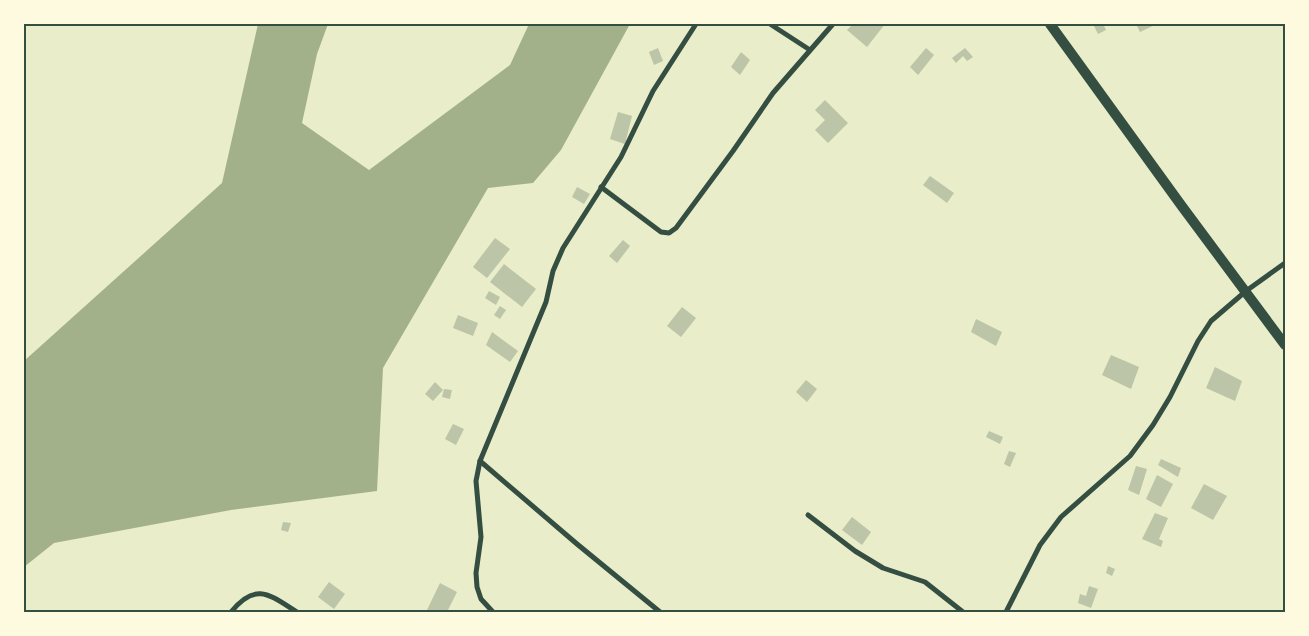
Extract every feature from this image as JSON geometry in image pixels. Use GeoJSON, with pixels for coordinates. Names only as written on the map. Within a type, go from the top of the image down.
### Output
{"type":"FeatureCollection","features":[{"type":"Feature","properties":{"kind":"main road"},"geometry":{"type":"LineString","coordinates":[[1050,24],[1181,206],[1285,345]]}},
{"type":"Feature","properties":{"kind":"street"},"geometry":{"type":"LineString","coordinates":[[493,612],[481,599],[477,587],[476,573],[481,537],[476,480],[480,461],[546,302],[553,271],[563,248],[621,157],[653,91],[696,24]]}},
{"type":"Feature","properties":{"kind":"street"},"geometry":{"type":"LineString","coordinates":[[770,24],[810,50]]}},
{"type":"Feature","properties":{"kind":"street"},"geometry":{"type":"LineString","coordinates":[[601,188],[662,232],[669,233],[676,228],[723,166],[773,93],[833,24]]}},
{"type":"Feature","properties":{"kind":"street"},"geometry":{"type":"LineString","coordinates":[[1006,612],[1040,544],[1061,517],[1130,456],[1153,425],[1198,341],[1212,321],[1246,291],[1285,263]]}},
{"type":"Feature","properties":{"kind":"street"},"geometry":{"type":"LineString","coordinates":[[480,461],[660,612]]}},
{"type":"Feature","properties":{"kind":"street"},"geometry":{"type":"LineString","coordinates":[[808,515],[882,568],[925,582],[963,612]]}},
{"type":"Feature","properties":{"kind":"street"},"geometry":{"type":"LineString","coordinates":[[231,612],[240,600],[254,594],[270,595],[297,612]]}},
{"type":"Feature","properties":{"kind":"shaded area"},"geometry":{"type":"Polygon","coordinates":[[[258,24],[328,24],[317,54],[302,123],[369,170],[510,65],[529,24],[630,24],[561,150],[533,183],[488,188],[383,368],[377,491],[231,510],[54,543],[24,567],[24,361],[222,183],[258,24]]]}},
{"type":"Feature","properties":{"kind":"building"},"geometry":{"type":"Polygon","coordinates":[[[853,24],[885,24],[867,47],[847,30],[853,24]]]}},
{"type":"Feature","properties":{"kind":"building"},"geometry":{"type":"Polygon","coordinates":[[[1093,24],[1103,24],[1106,30],[1098,34],[1093,24]]]}},
{"type":"Feature","properties":{"kind":"building"},"geometry":{"type":"Polygon","coordinates":[[[1136,24],[1157,24],[1140,32],[1136,24]]]}},
{"type":"Feature","properties":{"kind":"building"},"geometry":{"type":"Polygon","coordinates":[[[658,48],[663,61],[654,65],[649,52],[658,48]]]}},
{"type":"Feature","properties":{"kind":"building"},"geometry":{"type":"Polygon","coordinates":[[[926,48],[934,55],[918,75],[910,67],[926,48]]]}},
{"type":"Feature","properties":{"kind":"building"},"geometry":{"type":"Polygon","coordinates":[[[965,48],[973,57],[967,61],[963,56],[956,63],[952,58],[965,48]]]}},
{"type":"Feature","properties":{"kind":"building"},"geometry":{"type":"Polygon","coordinates":[[[741,52],[750,60],[740,75],[731,67],[741,52]]]}},
{"type":"Feature","properties":{"kind":"building"},"geometry":{"type":"Polygon","coordinates":[[[825,100],[848,123],[828,143],[815,130],[825,120],[815,110],[825,100]]]}},
{"type":"Feature","properties":{"kind":"building"},"geometry":{"type":"Polygon","coordinates":[[[618,112],[632,116],[625,144],[610,139],[618,112]]]}},
{"type":"Feature","properties":{"kind":"building"},"geometry":{"type":"Polygon","coordinates":[[[930,176],[954,193],[947,203],[923,185],[930,176]]]}},
{"type":"Feature","properties":{"kind":"building"},"geometry":{"type":"Polygon","coordinates":[[[577,187],[590,194],[584,204],[572,197],[577,187]]]}},
{"type":"Feature","properties":{"kind":"building"},"geometry":{"type":"Polygon","coordinates":[[[495,238],[510,249],[487,278],[473,267],[495,238]]]}},
{"type":"Feature","properties":{"kind":"building"},"geometry":{"type":"Polygon","coordinates":[[[623,240],[630,246],[617,263],[609,256],[623,240]]]}},
{"type":"Feature","properties":{"kind":"building"},"geometry":{"type":"Polygon","coordinates":[[[504,264],[536,289],[522,307],[490,282],[504,264]]]}},
{"type":"Feature","properties":{"kind":"building"},"geometry":{"type":"Polygon","coordinates":[[[489,291],[500,297],[496,305],[485,298],[489,291]]]}},
{"type":"Feature","properties":{"kind":"building"},"geometry":{"type":"Polygon","coordinates":[[[500,306],[506,310],[500,319],[494,315],[500,306]]]}},
{"type":"Feature","properties":{"kind":"building"},"geometry":{"type":"Polygon","coordinates":[[[682,307],[696,318],[681,337],[667,326],[682,307]]]}},
{"type":"Feature","properties":{"kind":"building"},"geometry":{"type":"Polygon","coordinates":[[[458,315],[478,323],[473,336],[453,328],[458,315]]]}},
{"type":"Feature","properties":{"kind":"building"},"geometry":{"type":"Polygon","coordinates":[[[976,319],[1002,332],[996,346],[971,332],[976,319]]]}},
{"type":"Feature","properties":{"kind":"building"},"geometry":{"type":"Polygon","coordinates":[[[492,332],[518,351],[510,362],[486,345],[492,332]]]}},
{"type":"Feature","properties":{"kind":"building"},"geometry":{"type":"Polygon","coordinates":[[[1111,355],[1139,367],[1131,389],[1102,375],[1111,355]]]}},
{"type":"Feature","properties":{"kind":"building"},"geometry":{"type":"Polygon","coordinates":[[[1215,367],[1242,381],[1235,401],[1206,388],[1215,367]]]}},
{"type":"Feature","properties":{"kind":"building"},"geometry":{"type":"Polygon","coordinates":[[[806,380],[817,389],[807,402],[796,392],[806,380]]]}},
{"type":"Feature","properties":{"kind":"building"},"geometry":{"type":"Polygon","coordinates":[[[435,382],[443,390],[433,401],[425,394],[435,382]]]}},
{"type":"Feature","properties":{"kind":"building"},"geometry":{"type":"Polygon","coordinates":[[[444,389],[452,390],[450,399],[442,397],[444,389]]]}},
{"type":"Feature","properties":{"kind":"building"},"geometry":{"type":"Polygon","coordinates":[[[453,424],[464,429],[456,445],[445,439],[453,424]]]}},
{"type":"Feature","properties":{"kind":"building"},"geometry":{"type":"Polygon","coordinates":[[[989,431],[1003,437],[1000,444],[986,437],[989,431]]]}},
{"type":"Feature","properties":{"kind":"building"},"geometry":{"type":"Polygon","coordinates":[[[1009,451],[1016,453],[1010,467],[1004,464],[1009,451]]]}},
{"type":"Feature","properties":{"kind":"building"},"geometry":{"type":"Polygon","coordinates":[[[1161,459],[1181,468],[1178,477],[1158,465],[1161,459]]]}},
{"type":"Feature","properties":{"kind":"building"},"geometry":{"type":"Polygon","coordinates":[[[1136,466],[1147,469],[1139,495],[1128,490],[1136,466]]]}},
{"type":"Feature","properties":{"kind":"building"},"geometry":{"type":"Polygon","coordinates":[[[1157,475],[1173,484],[1161,507],[1146,499],[1157,475]]]}},
{"type":"Feature","properties":{"kind":"building"},"geometry":{"type":"Polygon","coordinates":[[[1204,484],[1227,496],[1213,520],[1191,508],[1204,484]]]}},
{"type":"Feature","properties":{"kind":"building"},"geometry":{"type":"Polygon","coordinates":[[[1155,513],[1168,518],[1159,539],[1163,541],[1161,547],[1142,539],[1155,513]]]}},
{"type":"Feature","properties":{"kind":"building"},"geometry":{"type":"Polygon","coordinates":[[[852,517],[871,532],[862,545],[842,530],[852,517]]]}},
{"type":"Feature","properties":{"kind":"building"},"geometry":{"type":"Polygon","coordinates":[[[283,522],[291,523],[288,532],[281,530],[283,522]]]}},
{"type":"Feature","properties":{"kind":"building"},"geometry":{"type":"Polygon","coordinates":[[[1108,566],[1115,569],[1112,576],[1106,573],[1108,566]]]}},
{"type":"Feature","properties":{"kind":"building"},"geometry":{"type":"Polygon","coordinates":[[[329,582],[345,594],[334,609],[318,597],[329,582]]]}},
{"type":"Feature","properties":{"kind":"building"},"geometry":{"type":"Polygon","coordinates":[[[440,583],[457,592],[447,612],[426,612],[440,583]]]}},
{"type":"Feature","properties":{"kind":"building"},"geometry":{"type":"Polygon","coordinates":[[[1089,586],[1098,589],[1091,608],[1078,603],[1080,594],[1086,596],[1089,586]]]}}]}
